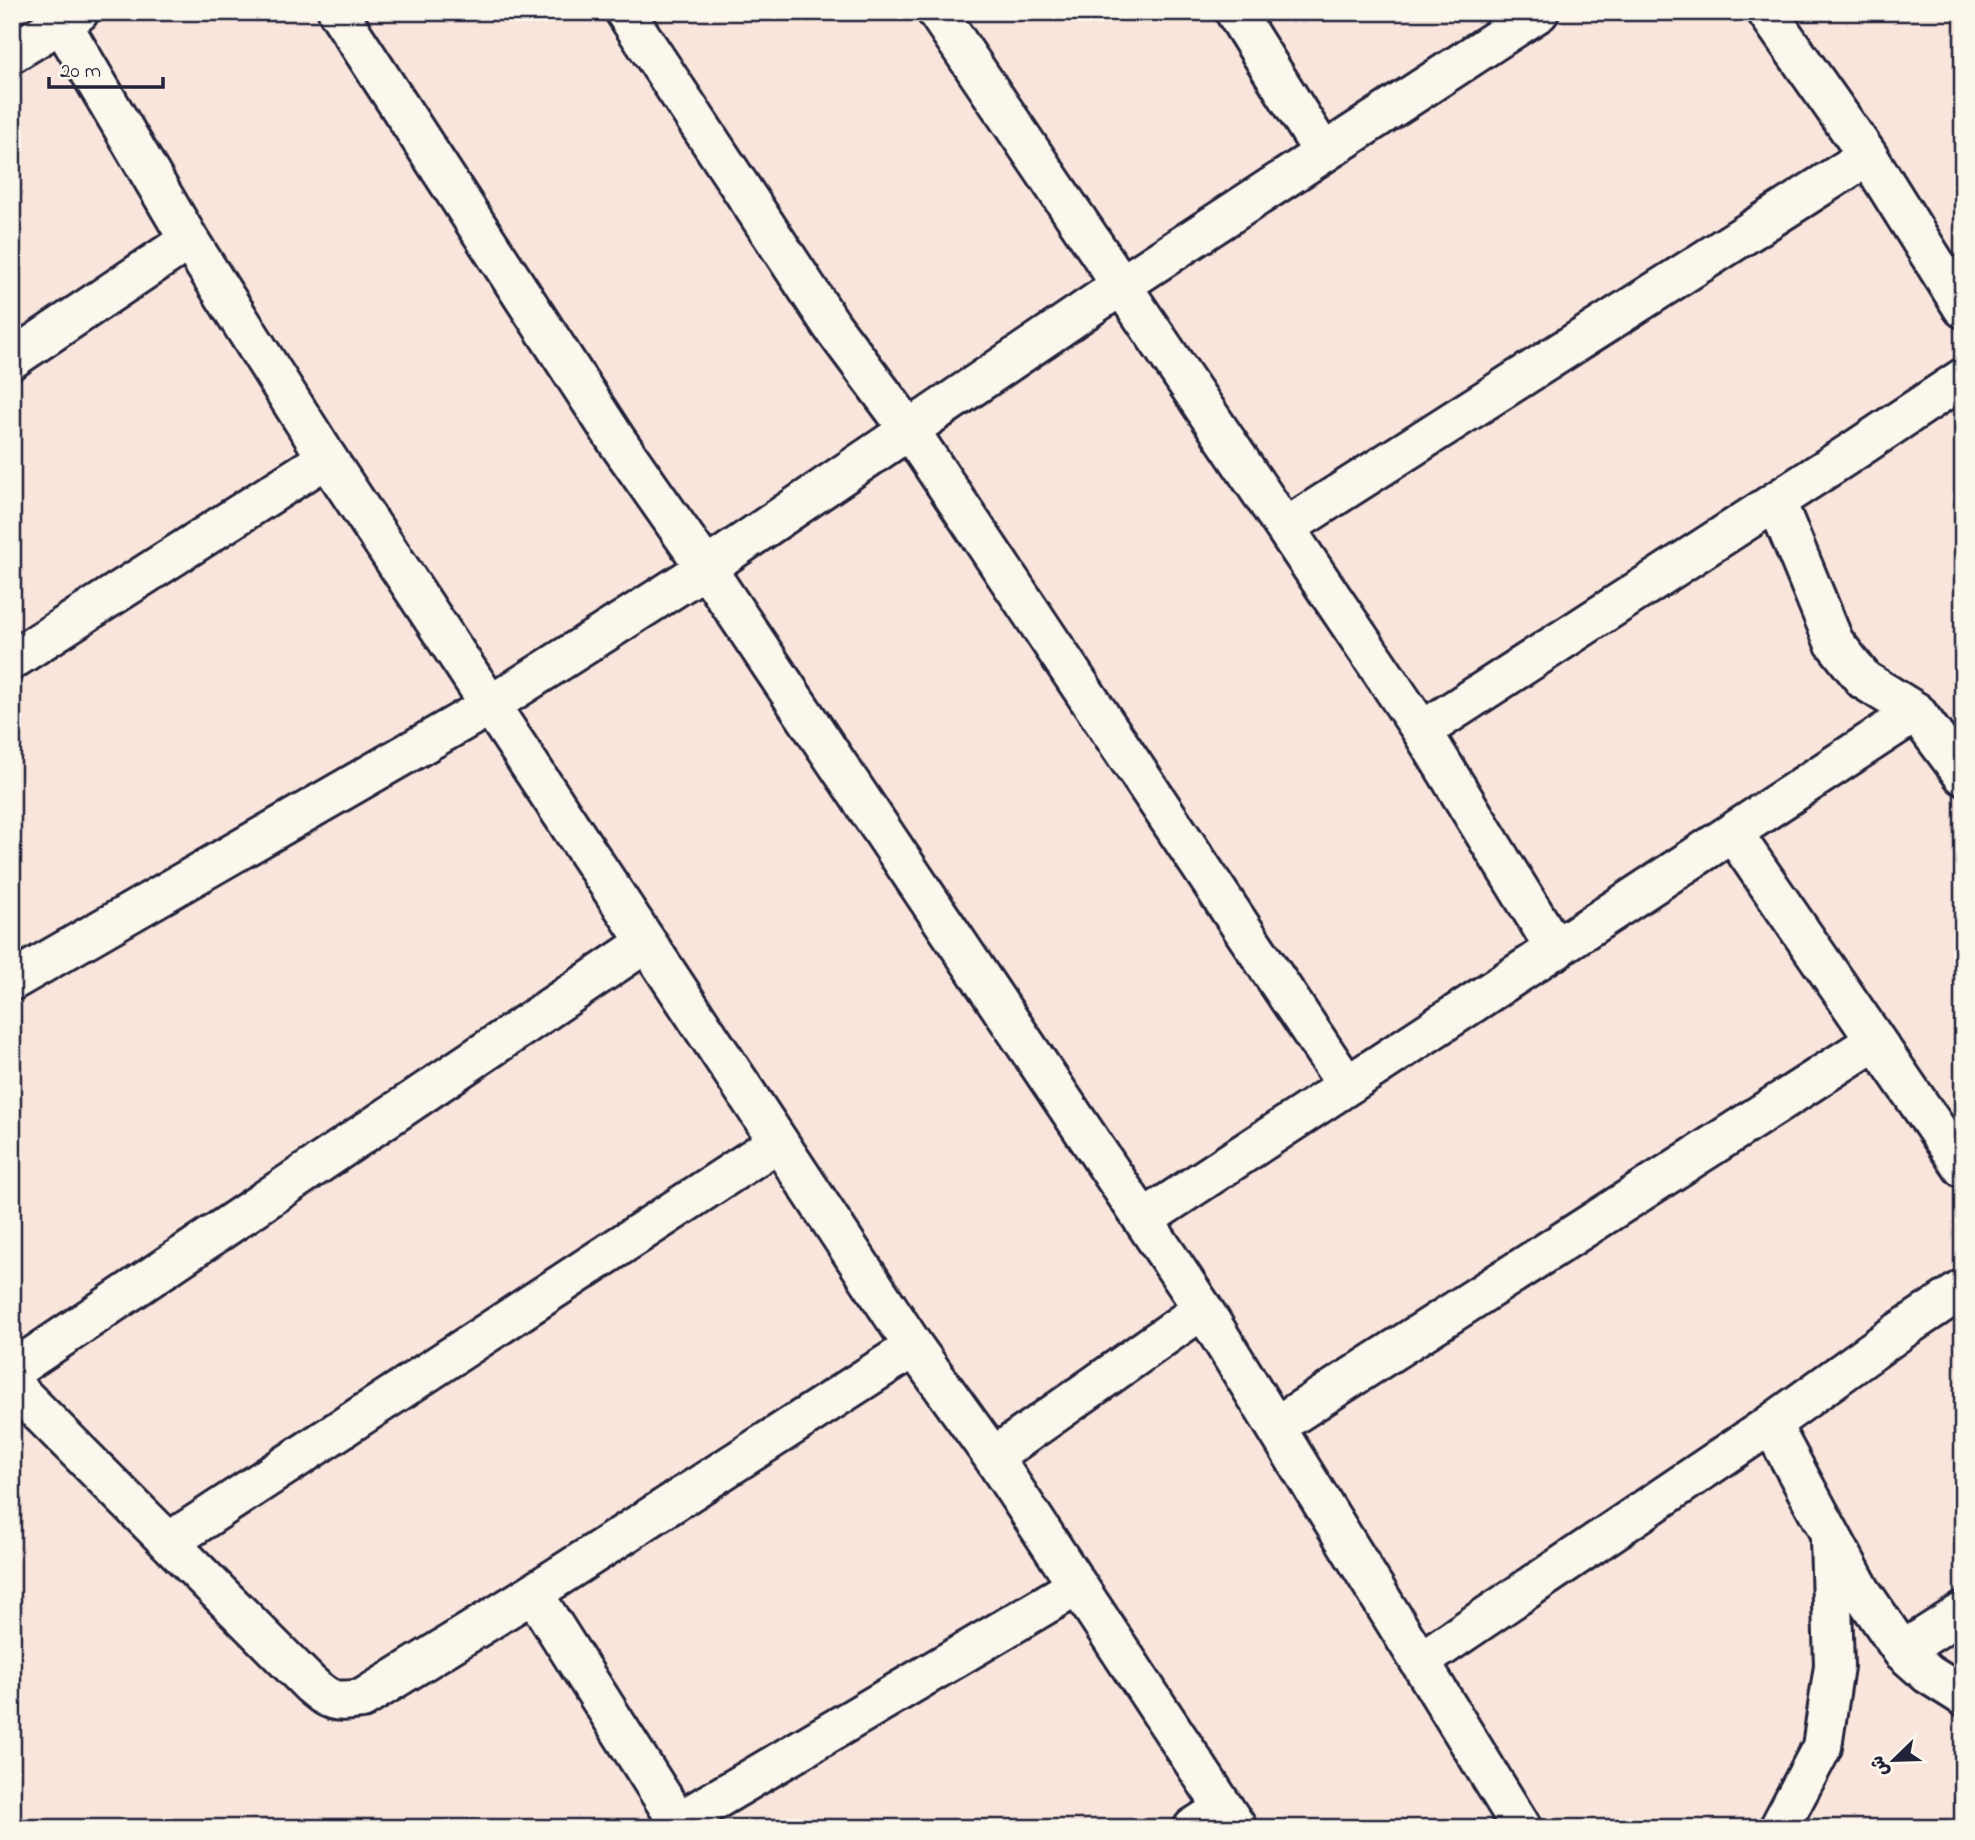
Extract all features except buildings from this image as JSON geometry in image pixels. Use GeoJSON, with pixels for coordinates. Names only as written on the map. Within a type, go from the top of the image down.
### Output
{"type":"FeatureCollection","features":[{"type":"Feature","properties":{"kind":"street"},"geometry":{"type":"LineString","coordinates":[[338,12],[617,441],[706,568],[1203,1309],[1522,1828]]}},
{"type":"Feature","properties":{"kind":"street"},"geometry":{"type":"LineString","coordinates":[[625,12],[832,326],[908,428],[1346,1084]]}},
{"type":"Feature","properties":{"kind":"street"},"geometry":{"type":"LineString","coordinates":[[937,12],[1422,731],[1556,950]]}},
{"type":"Feature","properties":{"kind":"street"},"geometry":{"type":"LineString","coordinates":[[1235,12],[1323,152]]}},
{"type":"Feature","properties":{"kind":"street"},"geometry":{"type":"LineString","coordinates":[[12,981],[489,706],[706,568],[908,428],[1122,285],[1539,12]]}},
{"type":"Feature","properties":{"kind":"street"},"geometry":{"type":"LineString","coordinates":[[1767,12],[1868,156],[1963,308]]}},
{"type":"Feature","properties":{"kind":"street"},"geometry":{"type":"LineString","coordinates":[[12,54],[65,16],[190,240],[327,458],[914,1348],[993,1457],[1077,1586],[1218,1821]]}},
{"type":"Feature","properties":{"kind":"street"},"geometry":{"type":"LineString","coordinates":[[1286,528],[1868,156]]}},
{"type":"Feature","properties":{"kind":"street"},"geometry":{"type":"LineString","coordinates":[[12,359],[190,240]]}},
{"type":"Feature","properties":{"kind":"street"},"geometry":{"type":"LineString","coordinates":[[1422,731],[1963,378]]}},
{"type":"Feature","properties":{"kind":"street"},"geometry":{"type":"LineString","coordinates":[[12,660],[327,458]]}},
{"type":"Feature","properties":{"kind":"street"},"geometry":{"type":"LineString","coordinates":[[1776,501],[1834,642],[1864,680],[1916,712],[1963,775]]}},
{"type":"Feature","properties":{"kind":"street"},"geometry":{"type":"LineString","coordinates":[[1144,1219],[1916,712]]}},
{"type":"Feature","properties":{"kind":"street"},"geometry":{"type":"LineString","coordinates":[[1733,833],[1963,1167]]}},
{"type":"Feature","properties":{"kind":"street"},"geometry":{"type":"LineString","coordinates":[[12,1371],[646,943]]}},
{"type":"Feature","properties":{"kind":"street"},"geometry":{"type":"LineString","coordinates":[[1276,1426],[1875,1041]]}},
{"type":"Feature","properties":{"kind":"street"},"geometry":{"type":"LineString","coordinates":[[169,1542],[778,1142]]}},
{"type":"Feature","properties":{"kind":"street"},"geometry":{"type":"LineString","coordinates":[[1421,1661],[1771,1424],[1963,1289]]}},
{"type":"Feature","properties":{"kind":"street"},"geometry":{"type":"LineString","coordinates":[[993,1457],[1203,1309]]}},
{"type":"Feature","properties":{"kind":"street"},"geometry":{"type":"LineString","coordinates":[[12,1385],[310,1684],[327,1699],[341,1701],[362,1699],[533,1593],[914,1348]]}},
{"type":"Feature","properties":{"kind":"street"},"geometry":{"type":"LineString","coordinates":[[1771,1424],[1861,1591],[1902,1651],[1928,1674],[1963,1696]]}},
{"type":"Feature","properties":{"kind":"street"},"geometry":{"type":"LineString","coordinates":[[1779,1828],[1822,1747],[1834,1666],[1830,1534]]}},
{"type":"Feature","properties":{"kind":"street"},"geometry":{"type":"LineString","coordinates":[[533,1593],[680,1825],[1077,1586]]}},
{"type":"Feature","properties":{"kind":"street"},"geometry":{"type":"LineString","coordinates":[[1902,1651],[1963,1612]]}}]}
